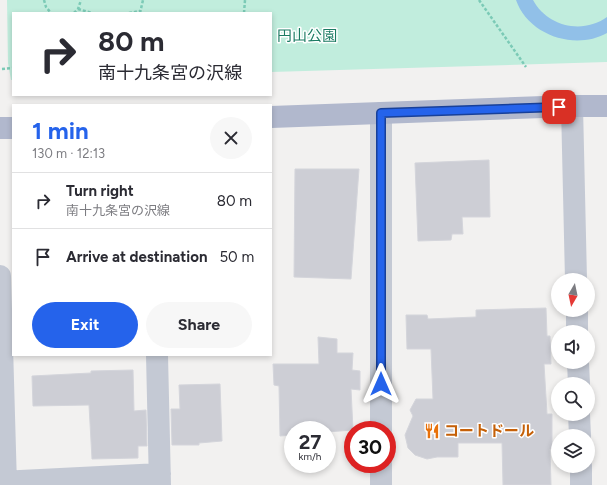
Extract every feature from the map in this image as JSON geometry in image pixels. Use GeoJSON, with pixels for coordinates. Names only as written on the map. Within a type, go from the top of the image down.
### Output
{"type":"FeatureCollection","features":[{"type":"Feature","properties":{"kind":"main road"},"geometry":{"type":"LineString","coordinates":[[272,117],[607,106]]}},
{"type":"Feature","properties":{"kind":"main road"},"geometry":{"type":"LineString","coordinates":[[0,128],[12,128]]}},
{"type":"Feature","properties":{"kind":"street"},"geometry":{"type":"LineString","coordinates":[[572,106],[576,273]]}},
{"type":"Feature","properties":{"kind":"street"},"geometry":{"type":"LineString","coordinates":[[381,113],[381,421]]}},
{"type":"Feature","properties":{"kind":"street"},"geometry":{"type":"LineString","coordinates":[[0,276],[4,483],[160,479],[157,356]]}},
{"type":"Feature","properties":{"kind":"street"},"geometry":{"type":"LineString","coordinates":[[381,473],[381,485]]}},
{"type":"Feature","properties":{"kind":"street"},"geometry":{"type":"LineString","coordinates":[[581,473],[581,485]]}},
{"type":"Feature","properties":{"kind":"path"},"geometry":{"type":"LineString","coordinates":[[44,0],[46,7],[50,12]]}},
{"type":"Feature","properties":{"kind":"path"},"geometry":{"type":"LineString","coordinates":[[75,12],[82,0]]}},
{"type":"Feature","properties":{"kind":"path"},"geometry":{"type":"LineString","coordinates":[[140,12],[143,0]]}},
{"type":"Feature","properties":{"kind":"path"},"geometry":{"type":"LineString","coordinates":[[244,12],[245,0]]}},
{"type":"Feature","properties":{"kind":"path"},"geometry":{"type":"LineString","coordinates":[[478,0],[526,67]]}},
{"type":"Feature","properties":{"kind":"path"},"geometry":{"type":"LineString","coordinates":[[78,9],[88,12]]}},
{"type":"Feature","properties":{"kind":"path"},"geometry":{"type":"LineString","coordinates":[[2,69],[12,68]]}},
{"type":"Feature","properties":{"kind":"green space","name":"円山公園"},"geometry":{"type":"Polygon","coordinates":[[[7,0],[607,0],[607,62],[272,72],[272,12],[12,12],[12,80],[8,63],[7,0]]]}},
{"type":"Feature","properties":{"kind":"water"},"geometry":{"type":"Polygon","coordinates":[[[516,0],[533,0],[539,9],[547,16],[556,22],[566,25],[587,26],[597,23],[607,17],[607,33],[594,38],[581,40],[567,40],[554,36],[542,31],[531,22],[522,12],[516,0]]]}},
{"type":"Feature","properties":{"kind":"building"},"geometry":{"type":"Polygon","coordinates":[[[489,160],[490,217],[462,217],[463,234],[452,234],[451,240],[418,241],[415,163],[489,160]]]}},
{"type":"Feature","properties":{"kind":"building"},"geometry":{"type":"Polygon","coordinates":[[[295,169],[359,169],[351,279],[294,277],[295,169]]]}},
{"type":"Feature","properties":{"kind":"building"},"geometry":{"type":"Polygon","coordinates":[[[546,308],[547,336],[550,336],[551,364],[544,364],[547,414],[551,414],[552,421],[550,449],[551,485],[503,485],[502,443],[458,443],[458,457],[437,457],[427,459],[415,455],[408,448],[405,435],[413,416],[410,410],[416,399],[433,399],[431,349],[407,349],[406,315],[427,315],[428,319],[476,317],[476,310],[546,308]]]}},
{"type":"Feature","properties":{"kind":"building"},"geometry":{"type":"Polygon","coordinates":[[[318,337],[337,339],[337,353],[353,353],[352,370],[360,371],[360,390],[351,389],[353,421],[344,421],[344,431],[336,431],[336,421],[284,421],[284,436],[280,436],[279,386],[274,385],[273,364],[319,364],[318,337]]]}},
{"type":"Feature","properties":{"kind":"building"},"geometry":{"type":"Polygon","coordinates":[[[133,370],[134,411],[146,410],[147,446],[138,446],[138,458],[92,459],[89,405],[33,406],[32,376],[91,373],[91,371],[133,370]]]}},
{"type":"Feature","properties":{"kind":"building"},"geometry":{"type":"Polygon","coordinates":[[[220,384],[222,441],[199,443],[199,445],[172,445],[171,409],[180,409],[179,385],[220,384]]]}},
{"type":"Feature","properties":{"kind":"place","name":"コートドール"},"geometry":{"type":"Point","coordinates":[432,431]}},
{"type":"Feature","properties":{"kind":"route"},"geometry":{"type":"LineString","coordinates":[[381,384],[381,113],[559,107]]}}]}
